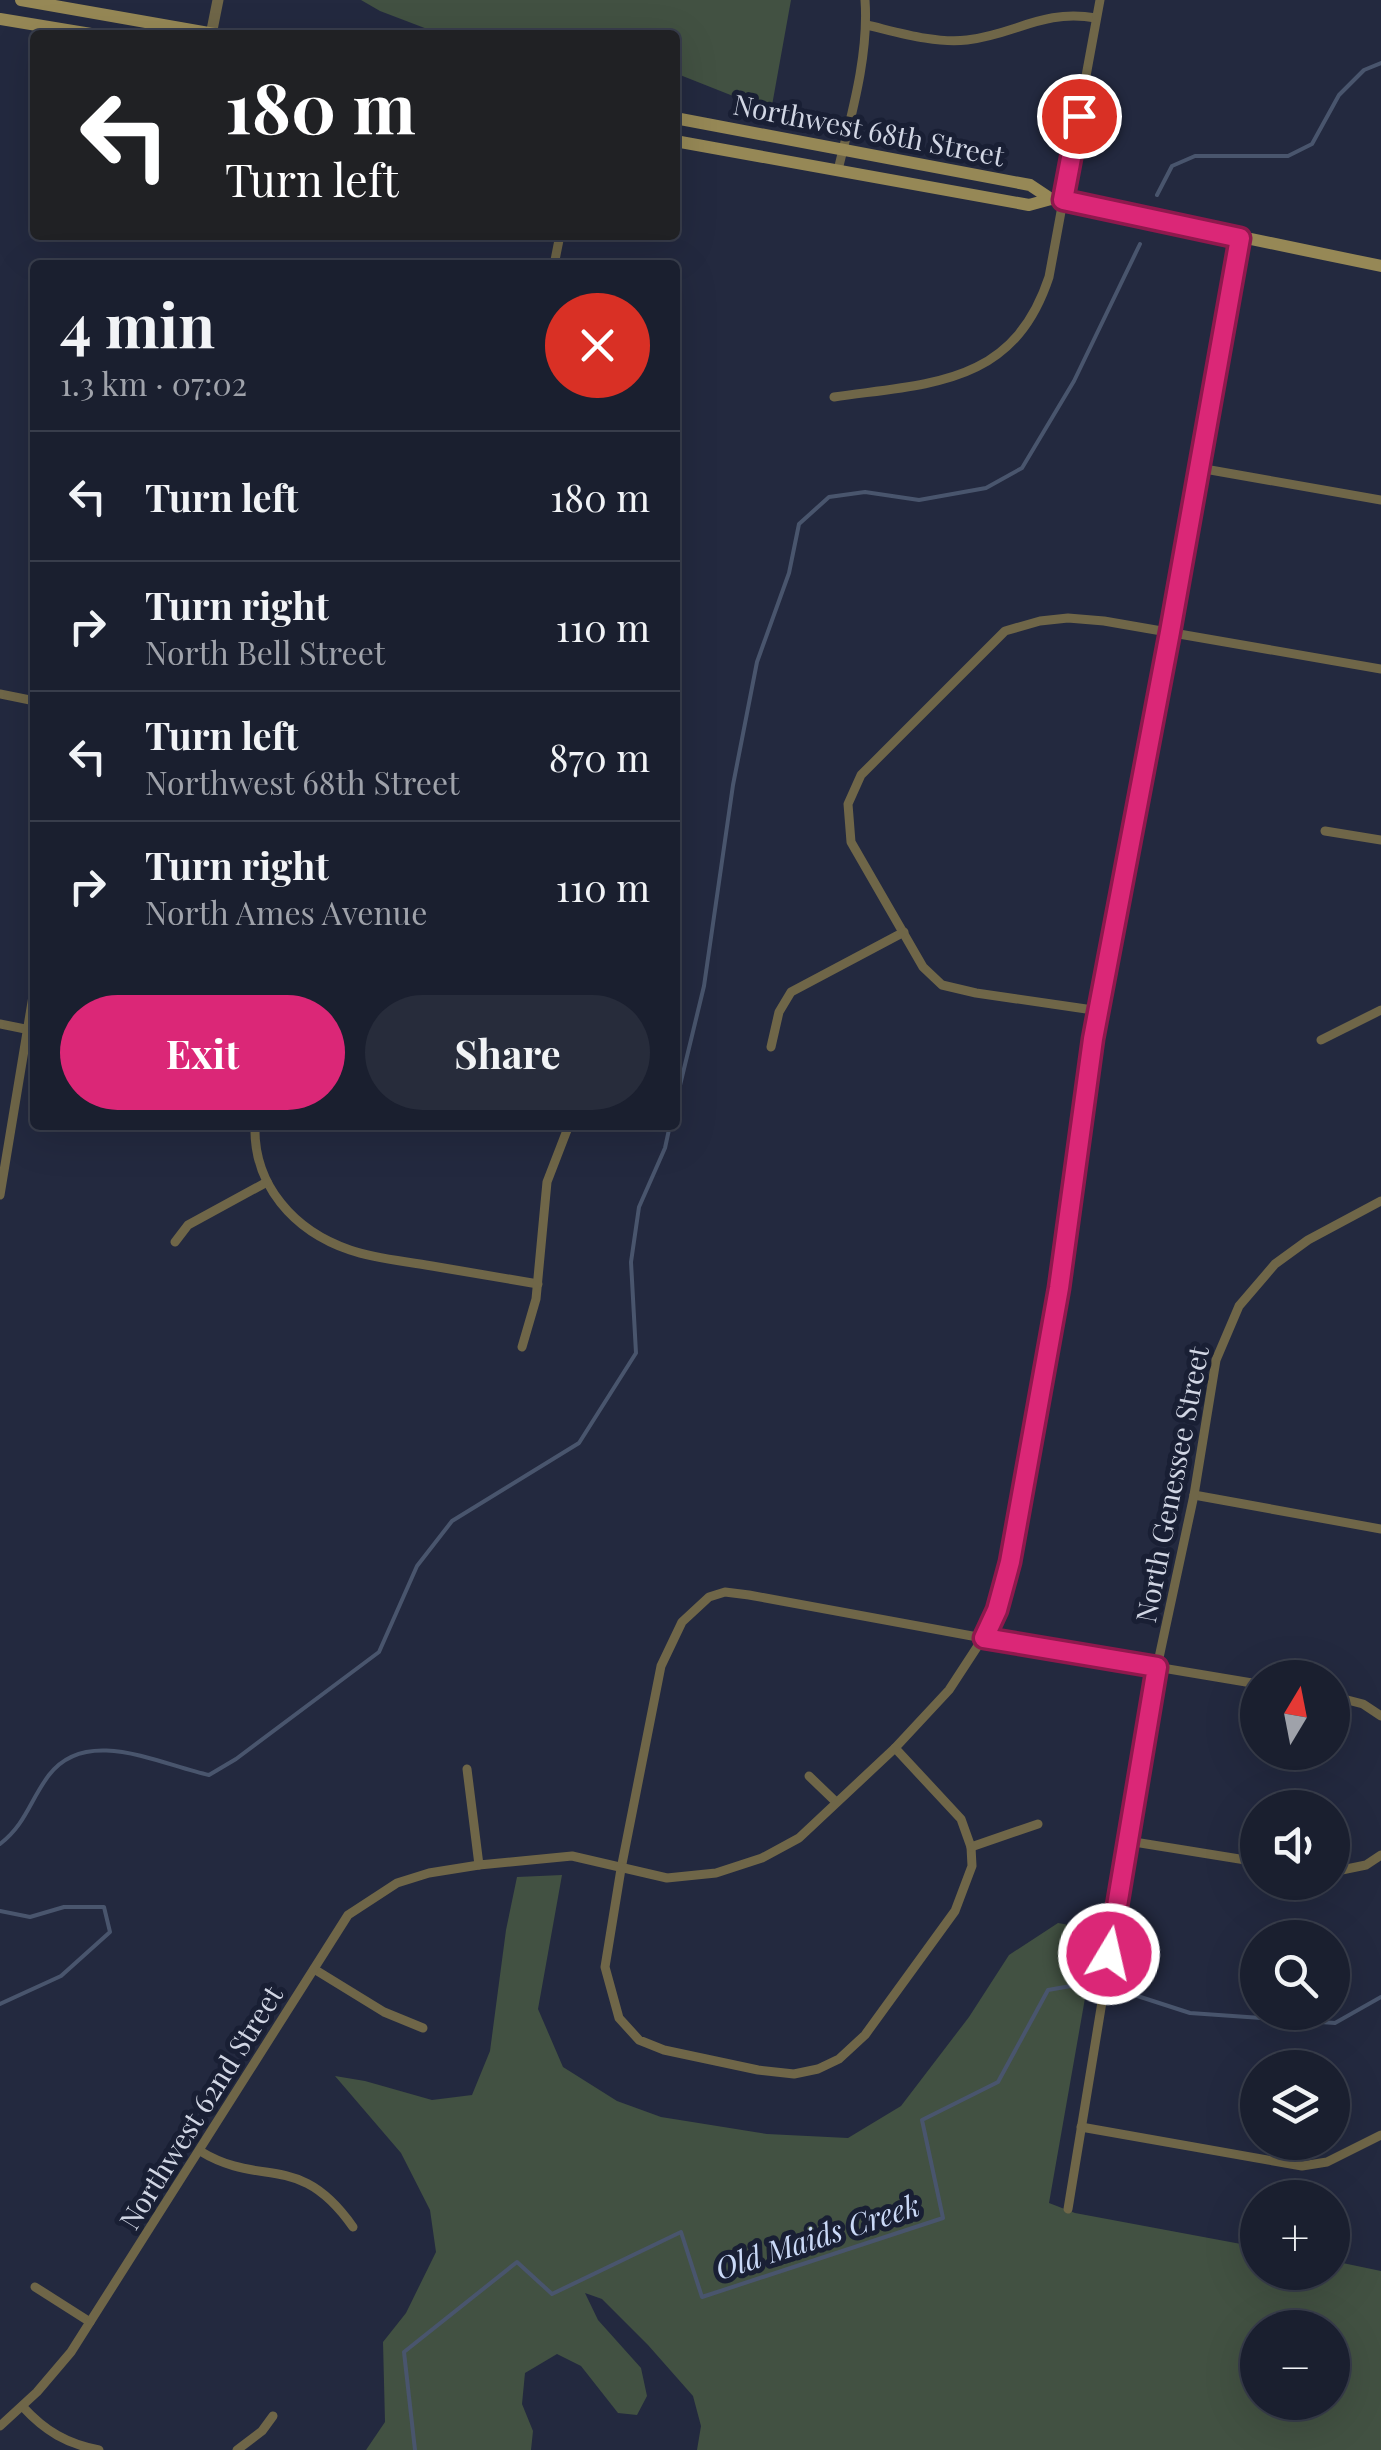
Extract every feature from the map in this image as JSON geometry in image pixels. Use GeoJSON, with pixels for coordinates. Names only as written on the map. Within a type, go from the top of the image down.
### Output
{"type":"FeatureCollection","features":[{"type":"Feature","properties":{"kind":"main road"},"geometry":{"type":"LineString","coordinates":[[21,0],[191,30]]}},
{"type":"Feature","properties":{"kind":"main road"},"geometry":{"type":"LineString","coordinates":[[0,18],[68,30]]}},
{"type":"Feature","properties":{"kind":"main road","name":"Northwest 68th Street"},"geometry":{"type":"LineString","coordinates":[[680,119],[1030,185],[1057,200],[1381,266]]}},
{"type":"Feature","properties":{"kind":"main road","name":"Northwest 68th Street"},"geometry":{"type":"LineString","coordinates":[[680,141],[1029,206],[1057,200]]}},
{"type":"Feature","properties":{"kind":"street"},"geometry":{"type":"LineString","coordinates":[[214,30],[218,0]]}},
{"type":"Feature","properties":{"kind":"street"},"geometry":{"type":"LineString","coordinates":[[838,170],[867,25],[865,0]]}},
{"type":"Feature","properties":{"kind":"street"},"geometry":{"type":"LineString","coordinates":[[834,397],[942,382],[975,369],[1023,329],[1042,296],[1057,200],[1100,0]]}},
{"type":"Feature","properties":{"kind":"street"},"geometry":{"type":"LineString","coordinates":[[867,25],[963,41],[1056,15],[1096,18]]}},
{"type":"Feature","properties":{"kind":"street"},"geometry":{"type":"LineString","coordinates":[[468,1769],[479,1864],[572,1856],[667,1878],[740,1866],[798,1838],[894,1748],[948,1690],[984,1638],[997,1610],[1008,1569],[1059,1288],[1093,1039],[1240,238]]}},
{"type":"Feature","properties":{"kind":"street"},"geometry":{"type":"LineString","coordinates":[[1199,468],[1381,500]]}},
{"type":"Feature","properties":{"kind":"street"},"geometry":{"type":"LineString","coordinates":[[1100,1011],[942,985],[923,967],[851,842],[848,804],[861,774],[1005,631],[1040,621],[1068,618],[1170,632],[1381,669]]}},
{"type":"Feature","properties":{"kind":"street"},"geometry":{"type":"LineString","coordinates":[[0,694],[30,701]]}},
{"type":"Feature","properties":{"kind":"street"},"geometry":{"type":"LineString","coordinates":[[1325,831],[1381,840]]}},
{"type":"Feature","properties":{"kind":"street"},"geometry":{"type":"LineString","coordinates":[[771,1047],[778,1012],[792,992],[904,932]]}},
{"type":"Feature","properties":{"kind":"street"},"geometry":{"type":"LineString","coordinates":[[1321,1040],[1381,1010]]}},
{"type":"Feature","properties":{"kind":"street"},"geometry":{"type":"LineString","coordinates":[[0,1024],[30,1030],[0,1194]]}},
{"type":"Feature","properties":{"kind":"street"},"geometry":{"type":"LineString","coordinates":[[255,1130],[256,1159],[267,1182],[285,1207],[309,1228],[352,1251],[538,1284]]}},
{"type":"Feature","properties":{"kind":"street"},"geometry":{"type":"LineString","coordinates":[[522,1347],[538,1284],[547,1182],[567,1130]]}},
{"type":"Feature","properties":{"kind":"street"},"geometry":{"type":"LineString","coordinates":[[175,1242],[188,1225],[267,1182]]}},
{"type":"Feature","properties":{"kind":"street","name":"North Genessee Street"},"geometry":{"type":"LineString","coordinates":[[1068,2209],[1157,1667],[1194,1495],[1216,1360],[1232,1318],[1275,1264],[1381,1201]]}},
{"type":"Feature","properties":{"kind":"street"},"geometry":{"type":"LineString","coordinates":[[1194,1495],[1381,1530]]}},
{"type":"Feature","properties":{"kind":"street"},"geometry":{"type":"LineString","coordinates":[[894,1748],[961,1819],[971,1846],[972,1866],[955,1911],[865,2035],[840,2059],[794,2074],[664,2050],[639,2040],[618,2018],[605,1968],[620,1869],[661,1666],[682,1622],[709,1597],[725,1592],[1240,1681]]}},
{"type":"Feature","properties":{"kind":"street"},"geometry":{"type":"LineString","coordinates":[[1350,1701],[1381,1716]]}},
{"type":"Feature","properties":{"kind":"street"},"geometry":{"type":"LineString","coordinates":[[809,1776],[836,1802]]}},
{"type":"Feature","properties":{"kind":"street"},"geometry":{"type":"LineString","coordinates":[[971,1846],[1038,1824]]}},
{"type":"Feature","properties":{"kind":"street"},"geometry":{"type":"LineString","coordinates":[[1128,1840],[1240,1859]]}},
{"type":"Feature","properties":{"kind":"street"},"geometry":{"type":"LineString","coordinates":[[1350,1868],[1366,1865],[1381,1855]]}},
{"type":"Feature","properties":{"kind":"street","name":"Northwest 62nd Street"},"geometry":{"type":"LineString","coordinates":[[0,2426],[55,2373],[90,2322],[348,1915],[398,1883],[479,1864]]}},
{"type":"Feature","properties":{"kind":"street"},"geometry":{"type":"LineString","coordinates":[[314,1969],[384,2012],[423,2028]]}},
{"type":"Feature","properties":{"kind":"street"},"geometry":{"type":"LineString","coordinates":[[1081,2127],[1302,2166],[1342,2156],[1381,2135]]}},
{"type":"Feature","properties":{"kind":"street"},"geometry":{"type":"LineString","coordinates":[[200,2151],[213,2159],[298,2178],[336,2203],[352,2227]]}},
{"type":"Feature","properties":{"kind":"street"},"geometry":{"type":"LineString","coordinates":[[35,2287],[90,2322]]}},
{"type":"Feature","properties":{"kind":"street"},"geometry":{"type":"LineString","coordinates":[[23,2407],[64,2440],[99,2450]]}},
{"type":"Feature","properties":{"kind":"street"},"geometry":{"type":"LineString","coordinates":[[238,2450],[262,2431],[273,2416]]}},
{"type":"Feature","properties":{"kind":"green space"},"geometry":{"type":"Polygon","coordinates":[[[361,0],[791,0],[771,111],[680,75],[680,30],[430,30],[361,0]]]}},
{"type":"Feature","properties":{"kind":"green space"},"geometry":{"type":"Polygon","coordinates":[[[562,1875],[538,2009],[563,2067],[617,2101],[661,2117],[767,2134],[848,2138],[901,2106],[969,2017],[1009,1955],[1058,1923],[1097,1930],[1049,2203],[1075,2213],[1240,2244],[1240,2290],[1350,2290],[1350,2265],[1381,2271],[1381,2450],[697,2450],[701,2426],[693,2396],[602,2299],[585,2293],[598,2320],[641,2368],[647,2396],[637,2415],[618,2413],[581,2366],[557,2354],[525,2373],[522,2404],[533,2431],[531,2450],[366,2450],[385,2422],[383,2342],[406,2313],[436,2252],[430,2210],[401,2153],[335,2076],[432,2100],[472,2095],[490,2051],[517,1877],[562,1875]]]}},
{"type":"Feature","properties":{"kind":"waterway"},"geometry":{"type":"LineString","coordinates":[[1157,195],[1172,166],[1195,156],[1288,156],[1312,144],[1339,95],[1364,70],[1381,63]]}},
{"type":"Feature","properties":{"kind":"waterway"},"geometry":{"type":"LineString","coordinates":[[680,1085],[704,986],[733,785],[757,662],[789,573],[799,524],[829,497],[865,492],[919,500],[986,488],[1022,468],[1074,381],[1140,244]]}},
{"type":"Feature","properties":{"kind":"waterway"},"geometry":{"type":"LineString","coordinates":[[0,1844],[22,1820],[49,1775],[65,1760],[83,1752],[125,1752],[209,1775],[236,1759],[379,1652],[417,1566],[452,1521],[579,1443],[636,1353],[631,1262],[639,1207],[669,1130]]}},
{"type":"Feature","properties":{"kind":"waterway"},"geometry":{"type":"LineString","coordinates":[[0,1911],[30,1917],[64,1907],[104,1907],[110,1932],[61,1976],[0,2004]]}},
{"type":"Feature","properties":{"kind":"waterway","name":"Old Maids Creek"},"geometry":{"type":"LineString","coordinates":[[415,2450],[404,2352],[517,2262],[552,2294],[681,2232],[702,2297],[943,2218],[922,2120],[998,2082],[1048,1990],[1082,1984]]}},
{"type":"Feature","properties":{"kind":"waterway","name":"Old Maids Creek"},"geometry":{"type":"LineString","coordinates":[[1122,1991],[1190,2013],[1335,2023],[1381,1997]]}},
{"type":"Feature","properties":{"kind":"route"},"geometry":{"type":"LineString","coordinates":[[1079,116],[1063,200],[1240,238],[1093,1039],[1059,1288],[1006,1584],[984,1638],[1157,1667],[1109,1954]]}}]}
